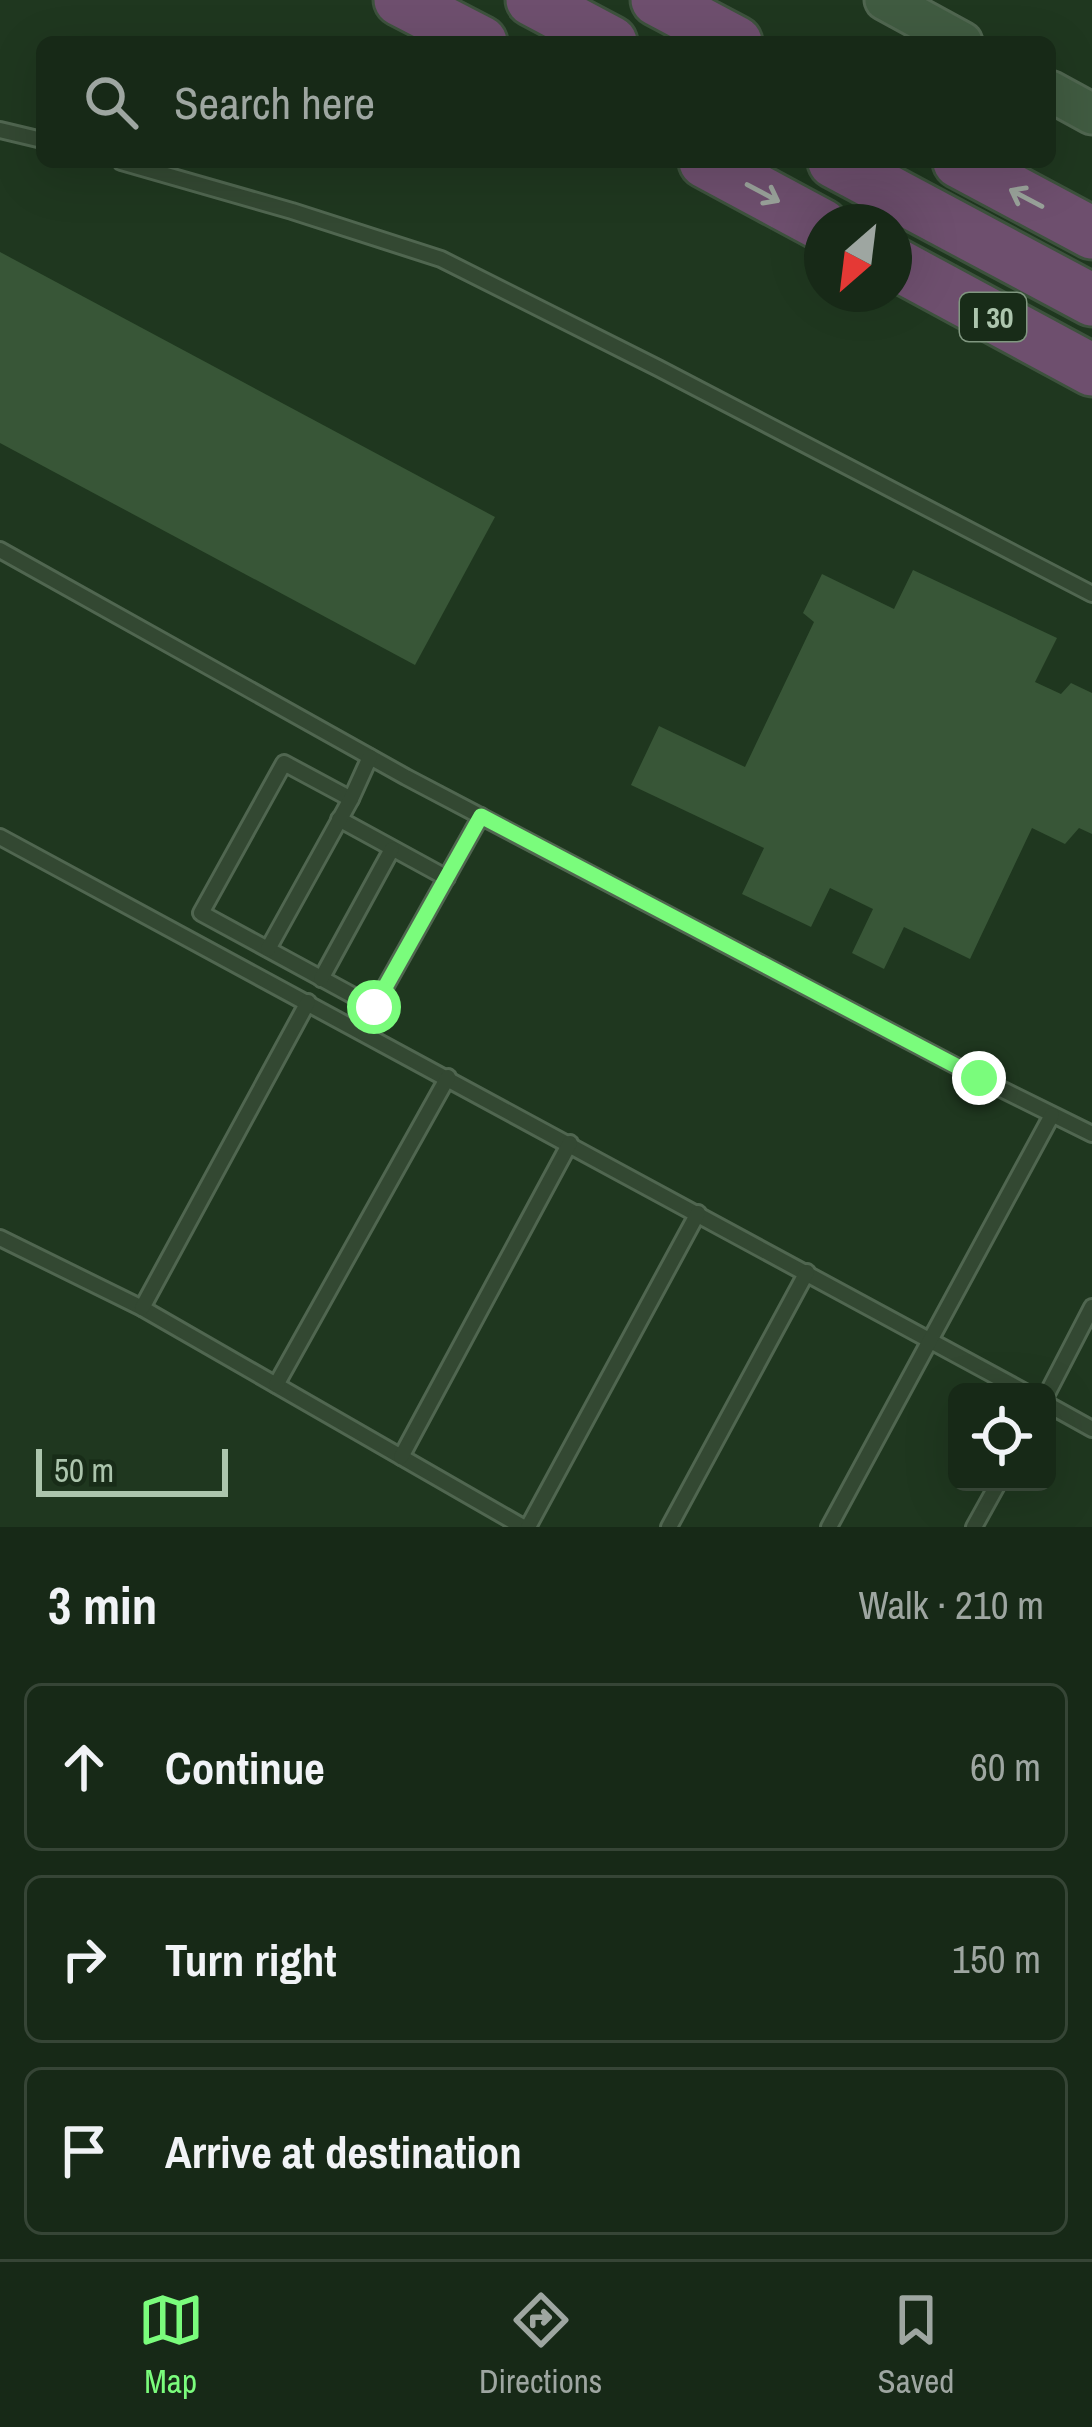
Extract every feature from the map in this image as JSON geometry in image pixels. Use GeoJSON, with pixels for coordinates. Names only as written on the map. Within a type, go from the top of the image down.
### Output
{"type":"FeatureCollection","features":[{"type":"Feature","properties":{"kind":"highway"},"geometry":{"type":"LineString","coordinates":[[400,0],[470,36]]}},
{"type":"Feature","properties":{"kind":"highway"},"geometry":{"type":"LineString","coordinates":[[532,0],[599,36]]}},
{"type":"Feature","properties":{"kind":"highway"},"geometry":{"type":"LineString","coordinates":[[657,0],[725,36]]}},
{"type":"Feature","properties":{"kind":"highway"},"geometry":{"type":"LineString","coordinates":[[716,168],[804,215]]}},
{"type":"Feature","properties":{"kind":"highway"},"geometry":{"type":"LineString","coordinates":[[845,168],[1092,301]]}},
{"type":"Feature","properties":{"kind":"highway"},"geometry":{"type":"LineString","coordinates":[[970,168],[1092,233]]}},
{"type":"Feature","properties":{"kind":"highway","name":"I 30"},"geometry":{"type":"LineString","coordinates":[[912,273],[1092,370]]}},
{"type":"Feature","properties":{"kind":"main road"},"geometry":{"type":"LineString","coordinates":[[885,0],[951,36]]}},
{"type":"Feature","properties":{"kind":"main road"},"geometry":{"type":"LineString","coordinates":[[1056,94],[1092,114]]}},
{"type":"Feature","properties":{"kind":"lane"},"geometry":{"type":"LineString","coordinates":[[0,130],[36,139]]}},
{"type":"Feature","properties":{"kind":"lane"},"geometry":{"type":"LineString","coordinates":[[142,168],[441,259],[1092,594]]}},
{"type":"Feature","properties":{"kind":"lane"},"geometry":{"type":"LineString","coordinates":[[0,550],[370,757],[1092,1133]]}},
{"type":"Feature","properties":{"kind":"lane"},"geometry":{"type":"LineString","coordinates":[[268,949],[370,757]]}},
{"type":"Feature","properties":{"kind":"lane"},"geometry":{"type":"LineString","coordinates":[[351,799],[284,763],[201,913],[374,1007],[481,816]]}},
{"type":"Feature","properties":{"kind":"lane"},"geometry":{"type":"LineString","coordinates":[[339,819],[447,878]]}},
{"type":"Feature","properties":{"kind":"lane"},"geometry":{"type":"LineString","coordinates":[[0,837],[1009,1383]]}},
{"type":"Feature","properties":{"kind":"lane"},"geometry":{"type":"LineString","coordinates":[[321,979],[392,849]]}},
{"type":"Feature","properties":{"kind":"lane"},"geometry":{"type":"LineString","coordinates":[[142,1308],[308,1002]]}},
{"type":"Feature","properties":{"kind":"lane"},"geometry":{"type":"LineString","coordinates":[[276,1385],[448,1077]]}},
{"type":"Feature","properties":{"kind":"lane"},"geometry":{"type":"LineString","coordinates":[[829,1527],[1052,1115]]}},
{"type":"Feature","properties":{"kind":"lane"},"geometry":{"type":"LineString","coordinates":[[401,1457],[570,1143]]}},
{"type":"Feature","properties":{"kind":"lane"},"geometry":{"type":"LineString","coordinates":[[0,1238],[142,1308],[525,1527],[698,1213]]}},
{"type":"Feature","properties":{"kind":"lane"},"geometry":{"type":"LineString","coordinates":[[669,1527],[807,1272]]}},
{"type":"Feature","properties":{"kind":"lane"},"geometry":{"type":"LineString","coordinates":[[1053,1383],[1092,1307]]}},
{"type":"Feature","properties":{"kind":"lane"},"geometry":{"type":"LineString","coordinates":[[1056,1409],[1092,1429]]}},
{"type":"Feature","properties":{"kind":"lane"},"geometry":{"type":"LineString","coordinates":[[974,1527],[994,1491]]}},
{"type":"Feature","properties":{"kind":"building"},"geometry":{"type":"Polygon","coordinates":[[[0,252],[495,517],[415,665],[0,443],[0,252]]]}},
{"type":"Feature","properties":{"kind":"building"},"geometry":{"type":"Polygon","coordinates":[[[913,570],[1057,638],[1035,682],[1061,694],[1071,683],[1092,693],[1092,834],[1079,828],[1065,844],[1032,828],[970,959],[904,927],[884,969],[852,953],[873,909],[830,888],[811,927],[742,894],[764,848],[631,785],[659,726],[745,767],[814,622],[803,613],[822,574],[894,609],[913,570]]]}},
{"type":"Feature","properties":{"kind":"route"},"geometry":{"type":"LineString","coordinates":[[374,1007],[481,816],[979,1078]]}}]}
